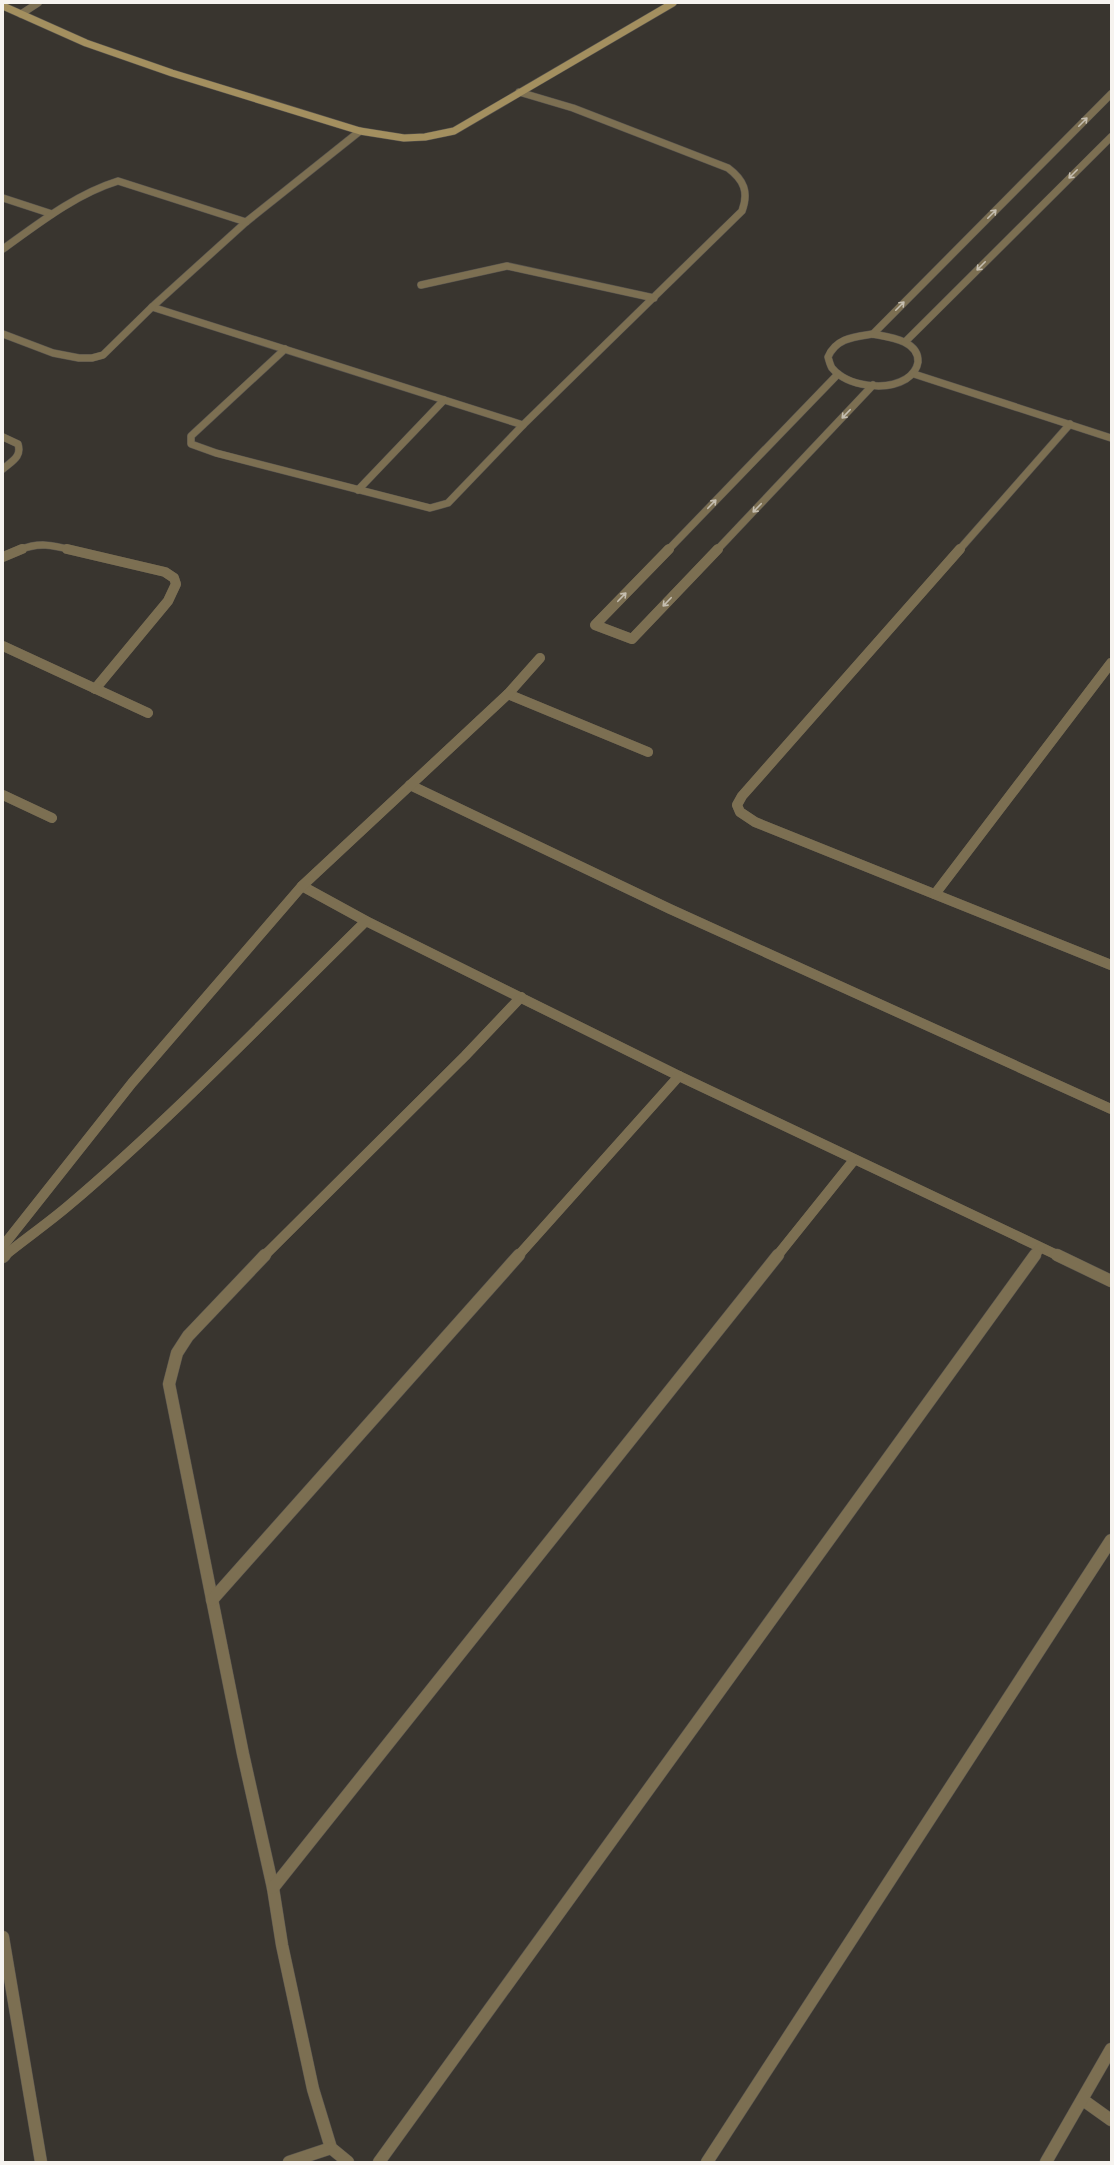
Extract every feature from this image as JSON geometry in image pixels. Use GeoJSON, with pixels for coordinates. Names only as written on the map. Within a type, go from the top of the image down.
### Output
{"type":"FeatureCollection","features":[{"type":"Feature","properties":{"kind":"street"},"geometry":{"type":"LineString","coordinates":[[21,14],[38,3]]}},
{"type":"Feature","properties":{"kind":"street"},"geometry":{"type":"LineString","coordinates":[[3,6],[86,42],[172,74],[360,131],[383,136],[404,138],[442,134],[454,131],[673,3]]}},
{"type":"Feature","properties":{"kind":"street"},"geometry":{"type":"LineString","coordinates":[[285,349],[191,436],[191,444],[210,452],[423,507],[439,507],[448,503],[522,425],[742,211],[747,198],[740,177],[728,168],[587,114],[519,92]]}},
{"type":"Feature","properties":{"kind":"street"},"geometry":{"type":"LineString","coordinates":[[873,334],[1111,94]]}},
{"type":"Feature","properties":{"kind":"street"},"geometry":{"type":"LineString","coordinates":[[3,334],[78,359],[95,359],[103,355],[152,307],[246,222],[360,131]]}},
{"type":"Feature","properties":{"kind":"street"},"geometry":{"type":"LineString","coordinates":[[905,342],[1111,137]]}},
{"type":"Feature","properties":{"kind":"street"},"geometry":{"type":"LineString","coordinates":[[3,249],[52,214],[102,186],[118,181],[141,187],[246,222]]}},
{"type":"Feature","properties":{"kind":"street"},"geometry":{"type":"LineString","coordinates":[[3,198],[52,214]]}},
{"type":"Feature","properties":{"kind":"street"},"geometry":{"type":"LineString","coordinates":[[422,285],[507,266],[654,298]]}},
{"type":"Feature","properties":{"kind":"street"},"geometry":{"type":"LineString","coordinates":[[152,307],[522,425]]}},
{"type":"Feature","properties":{"kind":"street"},"geometry":{"type":"LineString","coordinates":[[873,334],[888,336],[905,342],[913,348],[919,357],[919,366],[914,374],[904,380],[890,385],[873,385],[858,384],[833,371],[828,363],[828,354],[833,346],[843,339],[857,335],[873,334]]}},
{"type":"Feature","properties":{"kind":"street"},"geometry":{"type":"LineString","coordinates":[[838,374],[595,625],[632,639],[873,385]]}},
{"type":"Feature","properties":{"kind":"street"},"geometry":{"type":"LineString","coordinates":[[914,374],[1111,438]]}},
{"type":"Feature","properties":{"kind":"street"},"geometry":{"type":"LineString","coordinates":[[358,490],[444,400]]}},
{"type":"Feature","properties":{"kind":"street"},"geometry":{"type":"LineString","coordinates":[[1070,424],[742,796],[737,805],[740,812],[755,822],[1111,965]]}},
{"type":"Feature","properties":{"kind":"street"},"geometry":{"type":"LineString","coordinates":[[3,437],[18,444],[20,451],[18,456],[3,468]]}},
{"type":"Feature","properties":{"kind":"street"},"geometry":{"type":"LineString","coordinates":[[3,557],[28,546],[48,544],[165,572],[174,578],[176,584],[168,601],[95,689]]}},
{"type":"Feature","properties":{"kind":"street"},"geometry":{"type":"LineString","coordinates":[[3,646],[148,714]]}},
{"type":"Feature","properties":{"kind":"street"},"geometry":{"type":"LineString","coordinates":[[3,1246],[132,1083],[302,886],[508,694],[540,658]]}},
{"type":"Feature","properties":{"kind":"street"},"geometry":{"type":"LineString","coordinates":[[935,894],[1111,663]]}},
{"type":"Feature","properties":{"kind":"street"},"geometry":{"type":"LineString","coordinates":[[508,694],[648,752]]}},
{"type":"Feature","properties":{"kind":"street"},"geometry":{"type":"LineString","coordinates":[[410,786],[670,909],[1111,1109]]}},
{"type":"Feature","properties":{"kind":"street"},"geometry":{"type":"LineString","coordinates":[[3,795],[52,818]]}},
{"type":"Feature","properties":{"kind":"street"},"geometry":{"type":"LineString","coordinates":[[302,886],[366,921],[679,1076],[1111,1281]]}},
{"type":"Feature","properties":{"kind":"street"},"geometry":{"type":"LineString","coordinates":[[3,1257],[68,1206],[112,1166],[197,1086],[366,921]]}},
{"type":"Feature","properties":{"kind":"street"},"geometry":{"type":"LineString","coordinates":[[348,2162],[331,2148],[310,2074],[282,1945],[273,1888],[243,1754],[169,1384],[177,1353],[188,1336],[231,1289],[465,1056],[521,997]]}},
{"type":"Feature","properties":{"kind":"street"},"geometry":{"type":"LineString","coordinates":[[212,1600],[679,1076]]}},
{"type":"Feature","properties":{"kind":"street"},"geometry":{"type":"LineString","coordinates":[[273,1888],[854,1160]]}},
{"type":"Feature","properties":{"kind":"street"},"geometry":{"type":"LineString","coordinates":[[379,2162],[1040,1248]]}},
{"type":"Feature","properties":{"kind":"street"},"geometry":{"type":"LineString","coordinates":[[707,2162],[1111,1540]]}},
{"type":"Feature","properties":{"kind":"street"},"geometry":{"type":"LineString","coordinates":[[3,1938],[41,2162]]}},
{"type":"Feature","properties":{"kind":"street"},"geometry":{"type":"LineString","coordinates":[[1046,2162],[1111,2049]]}},
{"type":"Feature","properties":{"kind":"street"},"geometry":{"type":"LineString","coordinates":[[1083,2100],[1111,2120]]}},
{"type":"Feature","properties":{"kind":"street"},"geometry":{"type":"LineString","coordinates":[[289,2162],[331,2148]]}}]}
